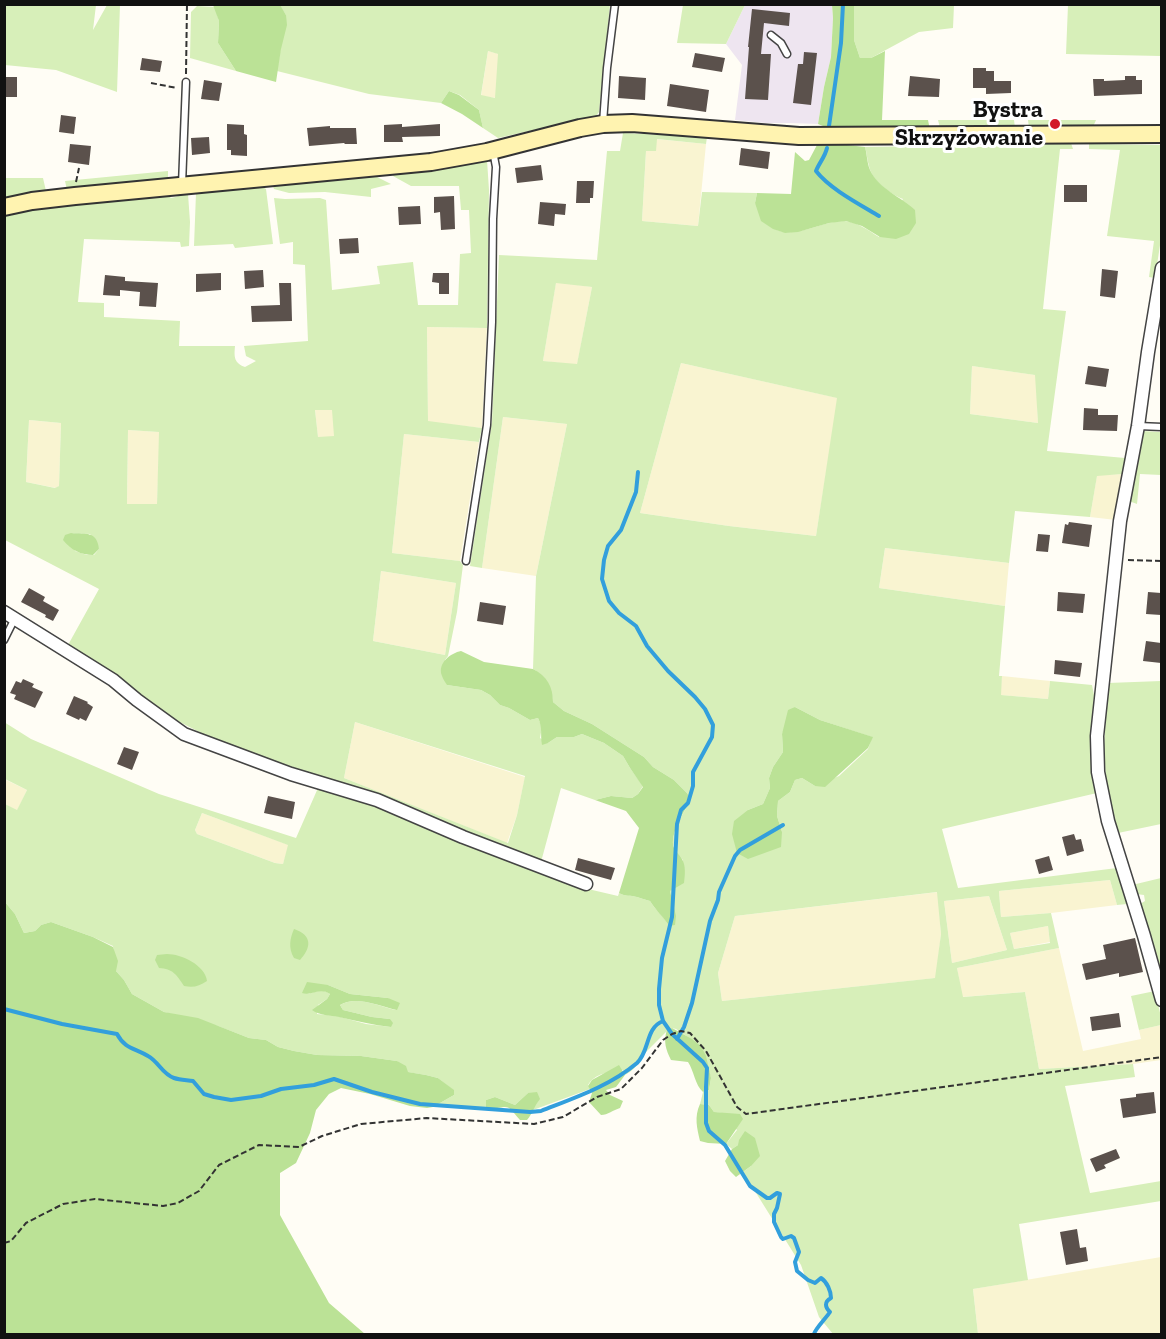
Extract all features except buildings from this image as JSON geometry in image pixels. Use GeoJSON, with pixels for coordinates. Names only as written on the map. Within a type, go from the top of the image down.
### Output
{"type":"FeatureCollection","features":[{"type":"Feature","properties":{"kind":"street"},"geometry":{"type":"LineString","coordinates":[[4,207],[32,201],[431,162],[603,124],[632,123],[799,136],[1161,134]]}},
{"type":"Feature","properties":{"kind":"street"},"geometry":{"type":"LineString","coordinates":[[1161,268],[1138,426],[1120,521],[1097,736],[1098,772],[1108,821],[1144,936],[1161,1000]]}},
{"type":"Feature","properties":{"kind":"street"},"geometry":{"type":"LineString","coordinates":[[10,615],[113,680],[184,734],[291,774],[377,800],[463,837],[586,884]]}},
{"type":"Feature","properties":{"kind":"lane"},"geometry":{"type":"LineString","coordinates":[[603,124],[615,4]]}},
{"type":"Feature","properties":{"kind":"lane"},"geometry":{"type":"LineString","coordinates":[[771,35],[781,43],[787,54]]}},
{"type":"Feature","properties":{"kind":"lane"},"geometry":{"type":"LineString","coordinates":[[182,186],[185,86]]}},
{"type":"Feature","properties":{"kind":"lane"},"geometry":{"type":"LineString","coordinates":[[466,561],[487,426],[496,167],[493,150]]}},
{"type":"Feature","properties":{"kind":"lane"},"geometry":{"type":"LineString","coordinates":[[1138,426],[1161,427]]}},
{"type":"Feature","properties":{"kind":"lane"},"geometry":{"type":"LineString","coordinates":[[4,640],[10,615]]}},
{"type":"Feature","properties":{"kind":"path"},"geometry":{"type":"LineString","coordinates":[[151,82],[185,86],[187,4]]}},
{"type":"Feature","properties":{"kind":"path"},"geometry":{"type":"LineString","coordinates":[[1116,560],[1161,561]]}},
{"type":"Feature","properties":{"kind":"path"},"geometry":{"type":"LineString","coordinates":[[4,1243],[11,1240],[26,1223],[63,1204],[94,1199],[163,1206],[178,1203],[199,1191],[219,1165],[259,1145],[299,1147],[322,1136],[361,1124],[427,1118],[534,1124],[563,1117],[597,1097],[621,1089],[642,1068],[663,1040],[681,1031],[690,1033],[706,1051],[737,1107],[746,1114],[1161,1058]]}},
{"type":"Feature","properties":{"kind":"shaded area"},"geometry":{"type":"Polygon","coordinates":[[[745,5],[832,5],[831,57],[818,124],[735,120],[742,65],[726,44],[745,5]]]}},
{"type":"Feature","properties":{"kind":"shaded area"},"geometry":{"type":"Polygon","coordinates":[[[488,51],[499,54],[496,98],[481,96],[488,51]]]}},
{"type":"Feature","properties":{"kind":"shaded area"},"geometry":{"type":"Polygon","coordinates":[[[656,139],[706,144],[698,226],[642,221],[646,151],[656,139]]]}},
{"type":"Feature","properties":{"kind":"shaded area"},"geometry":{"type":"Polygon","coordinates":[[[556,282],[592,287],[577,365],[543,361],[556,282]]]}},
{"type":"Feature","properties":{"kind":"shaded area"},"geometry":{"type":"Polygon","coordinates":[[[427,327],[487,328],[482,428],[428,422],[427,327]]]}},
{"type":"Feature","properties":{"kind":"shaded area"},"geometry":{"type":"Polygon","coordinates":[[[681,363],[838,398],[816,536],[640,513],[681,363]]]}},
{"type":"Feature","properties":{"kind":"shaded area"},"geometry":{"type":"Polygon","coordinates":[[[972,366],[1036,375],[1038,423],[970,414],[972,366]]]}},
{"type":"Feature","properties":{"kind":"shaded area"},"geometry":{"type":"Polygon","coordinates":[[[315,410],[333,410],[335,437],[318,438],[315,410]]]}},
{"type":"Feature","properties":{"kind":"shaded area"},"geometry":{"type":"Polygon","coordinates":[[[503,417],[567,424],[536,576],[482,568],[503,417]]]}},
{"type":"Feature","properties":{"kind":"shaded area"},"geometry":{"type":"Polygon","coordinates":[[[29,420],[61,423],[59,486],[56,488],[26,482],[29,420]]]}},
{"type":"Feature","properties":{"kind":"shaded area"},"geometry":{"type":"Polygon","coordinates":[[[128,430],[160,432],[157,504],[127,504],[128,430]]]}},
{"type":"Feature","properties":{"kind":"shaded area"},"geometry":{"type":"Polygon","coordinates":[[[404,434],[479,442],[460,561],[392,553],[404,434]]]}},
{"type":"Feature","properties":{"kind":"shaded area"},"geometry":{"type":"Polygon","coordinates":[[[1122,474],[1116,520],[1090,517],[1097,475],[1122,474]]]}},
{"type":"Feature","properties":{"kind":"shaded area"},"geometry":{"type":"Polygon","coordinates":[[[885,548],[1009,563],[1005,606],[879,588],[885,548]]]}},
{"type":"Feature","properties":{"kind":"shaded area"},"geometry":{"type":"Polygon","coordinates":[[[381,571],[456,583],[445,655],[373,641],[381,571]]]}},
{"type":"Feature","properties":{"kind":"shaded area"},"geometry":{"type":"Polygon","coordinates":[[[1002,676],[1050,681],[1048,699],[1000,695],[1002,676]]]}},
{"type":"Feature","properties":{"kind":"shaded area"},"geometry":{"type":"Polygon","coordinates":[[[355,722],[525,777],[517,815],[507,843],[344,778],[355,722]]]}},
{"type":"Feature","properties":{"kind":"shaded area"},"geometry":{"type":"Polygon","coordinates":[[[4,779],[27,790],[17,811],[5,804],[4,779]]]}},
{"type":"Feature","properties":{"kind":"shaded area"},"geometry":{"type":"Polygon","coordinates":[[[202,813],[289,845],[283,864],[197,834],[195,830],[202,813]]]}},
{"type":"Feature","properties":{"kind":"shaded area"},"geometry":{"type":"Polygon","coordinates":[[[1110,880],[1117,905],[1001,917],[999,891],[1110,880]]]}},
{"type":"Feature","properties":{"kind":"shaded area"},"geometry":{"type":"Polygon","coordinates":[[[938,892],[941,934],[936,978],[722,1001],[718,973],[735,916],[938,892]]]}},
{"type":"Feature","properties":{"kind":"shaded area"},"geometry":{"type":"Polygon","coordinates":[[[989,896],[1007,950],[952,963],[944,901],[989,896]]]}},
{"type":"Feature","properties":{"kind":"shaded area"},"geometry":{"type":"Polygon","coordinates":[[[1048,926],[1050,942],[1014,949],[1010,933],[1048,926]]]}},
{"type":"Feature","properties":{"kind":"shaded area"},"geometry":{"type":"Polygon","coordinates":[[[1059,948],[1083,1051],[1141,1039],[1139,1030],[1161,1025],[1161,1060],[1133,1064],[1039,1069],[1025,992],[962,997],[957,968],[1059,948]]]}},
{"type":"Feature","properties":{"kind":"shaded area"},"geometry":{"type":"Polygon","coordinates":[[[1161,1257],[1161,1334],[978,1334],[973,1289],[1161,1257]]]}},
{"type":"Feature","properties":{"kind":"green space"},"geometry":{"type":"Polygon","coordinates":[[[683,4],[745,5],[726,44],[677,43],[683,4]]]}},
{"type":"Feature","properties":{"kind":"green space"},"geometry":{"type":"Polygon","coordinates":[[[5,5],[96,5],[93,30],[107,5],[120,5],[117,92],[56,70],[5,65],[5,5]]]}},
{"type":"Feature","properties":{"kind":"green space"},"geometry":{"type":"Polygon","coordinates":[[[213,5],[280,5],[286,15],[287,25],[276,82],[236,71],[218,43],[219,21],[213,5]]]}},
{"type":"Feature","properties":{"kind":"green space"},"geometry":{"type":"Polygon","coordinates":[[[279,5],[610,5],[599,112],[596,116],[498,138],[483,128],[479,110],[460,95],[449,91],[441,103],[369,94],[277,71],[286,15],[279,5]],[[488,51],[481,95],[495,98],[498,54],[488,51]]]}},
{"type":"Feature","properties":{"kind":"green space"},"geometry":{"type":"Polygon","coordinates":[[[832,5],[854,5],[854,40],[860,58],[871,58],[885,51],[882,120],[928,120],[930,130],[828,128],[818,124],[831,57],[832,5]]]}},
{"type":"Feature","properties":{"kind":"green space"},"geometry":{"type":"Polygon","coordinates":[[[854,5],[954,5],[953,28],[919,32],[871,58],[860,58],[854,40],[854,5]]]}},
{"type":"Feature","properties":{"kind":"green space"},"geometry":{"type":"Polygon","coordinates":[[[1068,5],[1161,5],[1161,56],[1066,54],[1068,5]]]}},
{"type":"Feature","properties":{"kind":"green space"},"geometry":{"type":"Polygon","coordinates":[[[197,6],[215,7],[219,21],[218,43],[236,71],[190,58],[191,12],[197,6]]]}},
{"type":"Feature","properties":{"kind":"green space"},"geometry":{"type":"Polygon","coordinates":[[[449,91],[459,95],[479,110],[483,128],[441,103],[449,91]]]}},
{"type":"Feature","properties":{"kind":"green space"},"geometry":{"type":"Polygon","coordinates":[[[938,120],[1014,120],[1015,128],[940,128],[938,120]]]}},
{"type":"Feature","properties":{"kind":"green space"},"geometry":{"type":"Polygon","coordinates":[[[1028,120],[1096,120],[1093,127],[1029,128],[1028,120]]]}},
{"type":"Feature","properties":{"kind":"green space"},"geometry":{"type":"Polygon","coordinates":[[[623,133],[707,137],[706,144],[657,139],[656,151],[646,151],[642,221],[698,226],[702,192],[757,193],[755,203],[764,218],[772,227],[783,232],[800,231],[827,223],[845,221],[859,225],[879,237],[903,199],[887,190],[874,177],[865,147],[982,147],[1071,143],[1073,149],[1060,149],[1043,309],[1066,311],[1047,451],[1125,458],[1122,474],[1097,476],[1090,517],[1015,511],[1009,563],[885,548],[879,588],[1005,606],[999,676],[1002,676],[1001,695],[1048,699],[1050,681],[1092,685],[1094,695],[1091,761],[1097,793],[942,829],[958,888],[1117,868],[1127,904],[1117,905],[1110,880],[999,891],[1001,917],[1051,913],[1059,948],[957,968],[963,997],[1025,992],[1039,1069],[1133,1064],[1135,1077],[1065,1086],[1090,1193],[1161,1181],[1161,1201],[1019,1224],[1028,1280],[973,1289],[978,1334],[833,1334],[819,1317],[801,1265],[743,1172],[751,1166],[738,1145],[732,1149],[726,1144],[737,1130],[722,1113],[714,1112],[709,1105],[700,1104],[703,1092],[709,1090],[711,1078],[701,1046],[676,1029],[672,1028],[667,1031],[638,1060],[634,1069],[625,1075],[623,1070],[603,1074],[591,1081],[588,1085],[590,1089],[533,1110],[535,1104],[528,1093],[515,1105],[495,1097],[486,1100],[486,1107],[433,1107],[454,1095],[453,1090],[438,1078],[407,1072],[397,1061],[294,1051],[278,1047],[266,1040],[249,1038],[218,1026],[164,1012],[132,994],[116,971],[113,946],[51,922],[41,925],[35,931],[24,933],[15,914],[5,902],[5,804],[17,810],[27,790],[5,779],[4,722],[31,739],[159,794],[296,838],[318,788],[326,788],[588,889],[618,896],[619,893],[635,896],[650,901],[669,926],[672,901],[670,891],[683,860],[675,849],[674,836],[678,823],[691,800],[674,780],[653,767],[644,757],[592,724],[564,711],[553,702],[547,683],[533,669],[536,576],[567,424],[503,417],[482,568],[470,566],[492,421],[499,255],[597,260],[607,151],[620,151],[623,133]],[[556,283],[543,361],[577,364],[592,287],[556,283]],[[681,363],[640,513],[816,536],[837,398],[681,363]],[[972,366],[970,414],[1038,423],[1035,375],[972,366]],[[795,707],[782,734],[783,752],[773,767],[769,778],[770,788],[763,804],[748,810],[782,832],[777,816],[778,801],[790,792],[795,780],[802,778],[815,786],[839,776],[868,749],[872,737],[820,720],[795,707]],[[202,813],[195,830],[197,834],[283,864],[288,845],[202,813]],[[937,892],[735,916],[718,973],[722,1001],[935,978],[941,934],[937,892]],[[989,896],[944,901],[952,963],[1007,950],[989,896]],[[1048,926],[1010,933],[1014,949],[1050,943],[1048,926]],[[328,985],[307,994],[322,991],[330,994],[318,1005],[317,1014],[391,1027],[390,1019],[343,1010],[340,1005],[360,1001],[396,1010],[388,998],[350,994],[328,985]]]}},
{"type":"Feature","properties":{"kind":"green space"},"geometry":{"type":"Polygon","coordinates":[[[1089,144],[1161,145],[1162,232],[1155,278],[1149,277],[1154,241],[1107,236],[1120,150],[1089,149],[1089,144]]]}},
{"type":"Feature","properties":{"kind":"green space"},"geometry":{"type":"Polygon","coordinates":[[[817,145],[865,147],[869,167],[878,182],[915,210],[916,223],[909,234],[896,239],[880,237],[862,226],[846,221],[785,233],[761,221],[755,203],[757,193],[791,194],[795,152],[805,161],[809,160],[817,145]]]}},
{"type":"Feature","properties":{"kind":"green space"},"geometry":{"type":"Polygon","coordinates":[[[487,160],[489,190],[487,328],[427,327],[428,421],[482,428],[479,442],[404,434],[392,553],[460,561],[463,565],[457,612],[448,656],[445,660],[447,685],[481,690],[500,705],[530,720],[538,718],[542,727],[540,738],[548,743],[557,737],[574,737],[582,734],[604,743],[623,756],[643,786],[632,798],[611,796],[595,800],[561,788],[541,862],[215,740],[168,716],[110,670],[68,645],[99,589],[5,540],[5,215],[50,207],[169,196],[171,198],[188,194],[189,246],[181,247],[180,242],[84,239],[78,302],[104,303],[104,317],[180,321],[179,346],[235,346],[235,359],[245,367],[256,361],[246,356],[244,346],[308,341],[305,265],[293,264],[293,242],[280,244],[274,198],[326,200],[332,290],[380,284],[377,266],[413,262],[418,305],[458,305],[460,254],[471,253],[469,210],[461,210],[459,186],[411,186],[393,176],[394,173],[487,160]],[[315,410],[318,437],[334,436],[332,410],[315,410]],[[29,420],[26,482],[55,488],[59,486],[61,423],[29,420]],[[128,430],[127,504],[157,504],[159,432],[128,430]],[[71,533],[75,551],[94,555],[99,549],[90,534],[71,533]],[[381,571],[373,641],[445,655],[456,583],[381,571]],[[355,722],[344,778],[508,843],[517,815],[525,776],[355,722]]]}},
{"type":"Feature","properties":{"kind":"green space"},"geometry":{"type":"Polygon","coordinates":[[[168,171],[168,181],[67,190],[65,181],[168,171]]]}},
{"type":"Feature","properties":{"kind":"green space"},"geometry":{"type":"Polygon","coordinates":[[[365,174],[373,175],[391,184],[371,189],[371,197],[325,192],[289,193],[274,189],[273,186],[354,179],[365,174]]]}},
{"type":"Feature","properties":{"kind":"green space"},"geometry":{"type":"Polygon","coordinates":[[[5,178],[43,178],[46,191],[5,199],[5,178]]]}},
{"type":"Feature","properties":{"kind":"green space"},"geometry":{"type":"Polygon","coordinates":[[[261,186],[266,189],[273,244],[235,248],[233,244],[194,246],[196,193],[261,186]]]}},
{"type":"Feature","properties":{"kind":"green space"},"geometry":{"type":"Polygon","coordinates":[[[1141,431],[1161,432],[1161,475],[1140,474],[1137,504],[1129,501],[1141,431]]]}},
{"type":"Feature","properties":{"kind":"green space"},"geometry":{"type":"Polygon","coordinates":[[[71,533],[93,536],[99,549],[93,555],[84,554],[69,547],[63,540],[65,535],[71,533]]]}},
{"type":"Feature","properties":{"kind":"green space"},"geometry":{"type":"Polygon","coordinates":[[[461,651],[484,662],[533,669],[538,672],[548,682],[553,702],[564,711],[592,724],[644,757],[653,767],[674,780],[687,793],[691,800],[678,823],[673,843],[685,871],[684,883],[670,891],[676,916],[675,925],[669,926],[650,901],[619,893],[639,828],[626,811],[595,800],[611,796],[632,798],[643,787],[623,756],[604,743],[582,734],[574,737],[557,737],[542,745],[538,718],[530,720],[500,705],[481,690],[447,685],[442,676],[441,667],[449,656],[461,651]]]}},
{"type":"Feature","properties":{"kind":"green space"},"geometry":{"type":"Polygon","coordinates":[[[1161,681],[1161,824],[1118,833],[1106,780],[1104,747],[1108,683],[1161,681]]]}},
{"type":"Feature","properties":{"kind":"green space"},"geometry":{"type":"Polygon","coordinates":[[[795,707],[820,720],[873,737],[868,748],[825,787],[815,786],[802,778],[795,780],[790,792],[778,801],[777,816],[782,832],[781,847],[748,859],[737,853],[732,834],[734,821],[748,810],[763,804],[770,788],[769,778],[773,767],[783,752],[782,734],[788,710],[795,707]]]}},
{"type":"Feature","properties":{"kind":"green space"},"geometry":{"type":"Polygon","coordinates":[[[1161,878],[1161,977],[1140,904],[1145,901],[1144,895],[1136,894],[1132,885],[1161,878]]]}},
{"type":"Feature","properties":{"kind":"green space"},"geometry":{"type":"Polygon","coordinates":[[[5,902],[15,914],[24,933],[35,931],[41,925],[51,922],[113,947],[118,961],[116,971],[132,994],[164,1012],[198,1018],[249,1038],[266,1040],[278,1047],[294,1051],[397,1061],[406,1066],[408,1072],[438,1078],[454,1090],[454,1095],[427,1108],[410,1106],[341,1088],[329,1094],[316,1110],[310,1133],[296,1163],[280,1173],[280,1215],[329,1303],[365,1334],[5,1334],[5,902]]]}},
{"type":"Feature","properties":{"kind":"green space"},"geometry":{"type":"Polygon","coordinates":[[[294,929],[304,935],[308,942],[307,951],[300,960],[294,958],[290,947],[294,929]]]}},
{"type":"Feature","properties":{"kind":"green space"},"geometry":{"type":"Polygon","coordinates":[[[157,955],[179,956],[197,965],[207,981],[196,986],[184,986],[174,973],[159,968],[155,960],[157,955]]]}},
{"type":"Feature","properties":{"kind":"green space"},"geometry":{"type":"Polygon","coordinates":[[[307,982],[328,985],[350,994],[388,998],[400,1003],[397,1010],[360,1001],[340,1005],[343,1010],[390,1019],[393,1023],[391,1027],[322,1014],[312,1010],[330,994],[323,991],[302,993],[307,982]]]}},
{"type":"Feature","properties":{"kind":"green space"},"geometry":{"type":"Polygon","coordinates":[[[1155,991],[1161,1025],[1139,1030],[1131,996],[1155,991]]]}},
{"type":"Feature","properties":{"kind":"green space"},"geometry":{"type":"Polygon","coordinates":[[[672,1028],[701,1046],[711,1078],[709,1090],[703,1092],[700,1089],[688,1062],[671,1060],[666,1049],[665,1038],[667,1030],[672,1028]]]}},
{"type":"Feature","properties":{"kind":"green space"},"geometry":{"type":"Polygon","coordinates":[[[619,1065],[625,1075],[616,1087],[606,1090],[610,1095],[623,1101],[620,1108],[601,1115],[589,1102],[592,1093],[588,1086],[592,1080],[619,1065]]]}},
{"type":"Feature","properties":{"kind":"green space"},"geometry":{"type":"Polygon","coordinates":[[[537,1092],[540,1099],[527,1120],[520,1120],[507,1107],[489,1109],[486,1107],[486,1100],[495,1097],[515,1105],[528,1093],[537,1092]]]}},
{"type":"Feature","properties":{"kind":"green space"},"geometry":{"type":"Polygon","coordinates":[[[700,1104],[709,1105],[714,1112],[740,1114],[743,1119],[726,1144],[700,1141],[697,1118],[700,1104]]]}},
{"type":"Feature","properties":{"kind":"green space"},"geometry":{"type":"Polygon","coordinates":[[[745,1131],[755,1138],[760,1156],[736,1177],[725,1161],[732,1149],[738,1145],[745,1131]]]}},
{"type":"Feature","properties":{"kind":"waterway"},"geometry":{"type":"LineString","coordinates":[[829,126],[841,43],[843,4]]}},
{"type":"Feature","properties":{"kind":"waterway"},"geometry":{"type":"LineString","coordinates":[[827,148],[816,171],[837,190],[879,216]]}},
{"type":"Feature","properties":{"kind":"waterway"},"geometry":{"type":"LineString","coordinates":[[638,472],[636,492],[621,530],[608,546],[602,579],[609,601],[619,613],[636,626],[647,646],[668,671],[695,697],[705,709],[713,725],[712,737],[693,772],[693,786],[688,803],[681,810],[677,824],[672,917],[662,958],[659,989],[659,1005],[663,1021]]}},
{"type":"Feature","properties":{"kind":"waterway"},"geometry":{"type":"LineString","coordinates":[[677,1039],[684,1027],[692,1003],[710,921],[719,892],[735,856],[740,850],[783,825]]}},
{"type":"Feature","properties":{"kind":"waterway"},"geometry":{"type":"LineString","coordinates":[[4,1009],[62,1024],[117,1034],[127,1045],[152,1059],[170,1076],[193,1081],[204,1094],[214,1097],[231,1100],[261,1096],[281,1089],[314,1085],[334,1079],[372,1092],[420,1104],[530,1112],[541,1111],[579,1096],[626,1071],[641,1058],[650,1034],[657,1024],[663,1021],[672,1034],[707,1068],[706,1123],[709,1131],[725,1145],[750,1186],[767,1198],[777,1193],[780,1194],[774,1222],[783,1239],[791,1236],[794,1238],[799,1252],[795,1262],[797,1271],[815,1283],[821,1278],[828,1287],[831,1298],[826,1305],[830,1312],[814,1334]]}},
{"type":"Feature","properties":{"kind":"place","name":"Bystra Skrzyżowanie"},"geometry":{"type":"Point","coordinates":[1055,124]}}]}
